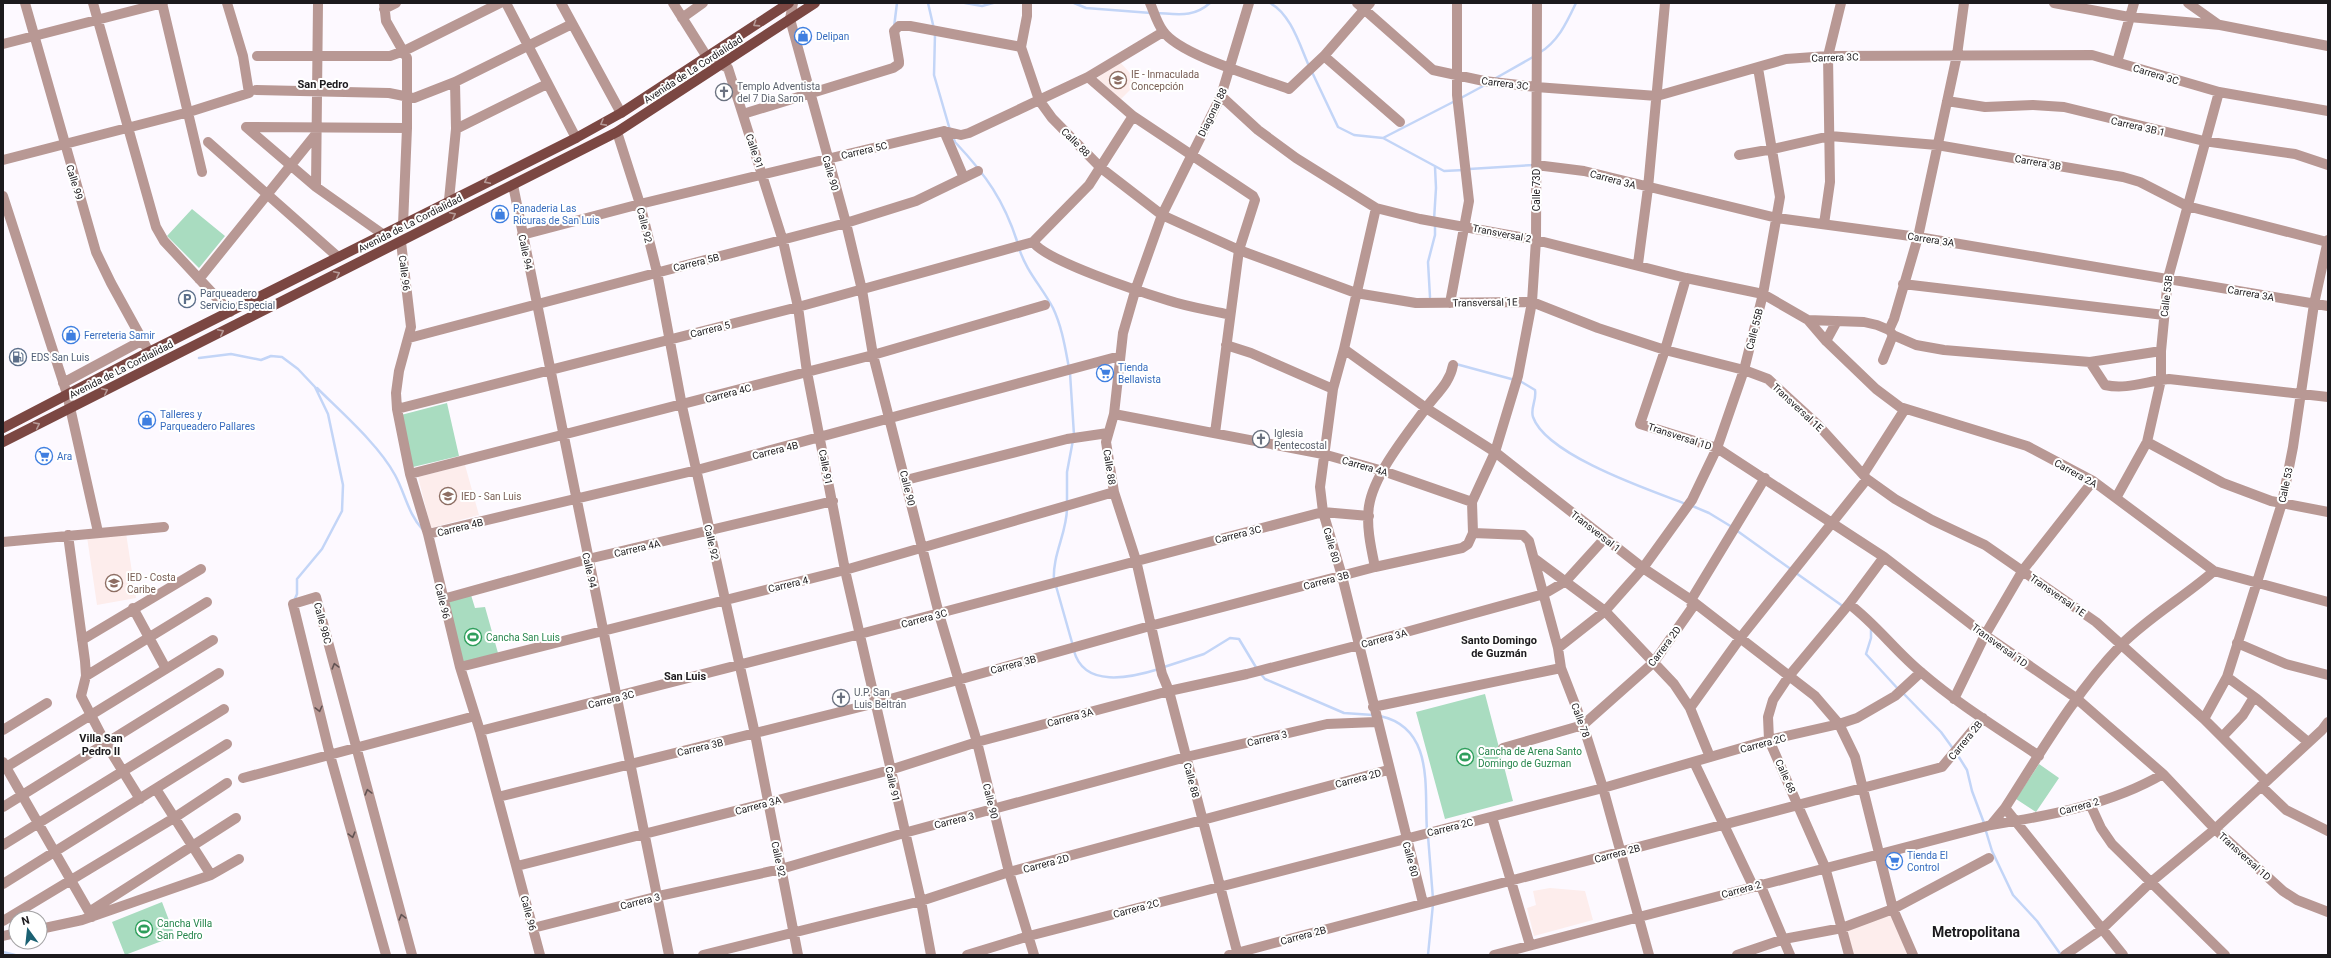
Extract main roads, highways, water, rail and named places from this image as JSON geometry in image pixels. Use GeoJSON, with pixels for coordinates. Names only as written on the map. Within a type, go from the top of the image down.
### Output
{"type":"FeatureCollection","features":[{"type":"Feature","properties":{"kind":"main road","name":"Avenida de La Cordialidad"},"geometry":{"type":"LineString","coordinates":[[3,428],[149,352],[384,235],[449,200],[576,138],[621,112],[789,3]]}},
{"type":"Feature","properties":{"kind":"main road","name":"Avenida de La Cordialidad"},"geometry":{"type":"LineString","coordinates":[[3,442],[617,132],[815,3]]}},
{"type":"Feature","properties":{"kind":"waterway"},"geometry":{"type":"LineString","coordinates":[[894,27],[897,3]]}},
{"type":"Feature","properties":{"kind":"waterway"},"geometry":{"type":"LineString","coordinates":[[928,3],[934,29]]}},
{"type":"Feature","properties":{"kind":"waterway"},"geometry":{"type":"LineString","coordinates":[[965,3],[982,6],[993,3]]}},
{"type":"Feature","properties":{"kind":"waterway"},"geometry":{"type":"LineString","coordinates":[[1074,3],[1086,8],[1151,13]]}},
{"type":"Feature","properties":{"kind":"waterway"},"geometry":{"type":"LineString","coordinates":[[1156,13],[1191,13],[1204,8],[1210,3]]}},
{"type":"Feature","properties":{"kind":"waterway"},"geometry":{"type":"LineString","coordinates":[[1270,3],[1277,8],[1289,22],[1309,66]]}},
{"type":"Feature","properties":{"kind":"waterway"},"geometry":{"type":"LineString","coordinates":[[1539,53],[1557,37],[1576,3]]}},
{"type":"Feature","properties":{"kind":"waterway"},"geometry":{"type":"LineString","coordinates":[[935,34],[934,75],[950,130]]}},
{"type":"Feature","properties":{"kind":"waterway"},"geometry":{"type":"LineString","coordinates":[[1496,78],[1533,57]]}},
{"type":"Feature","properties":{"kind":"waterway"},"geometry":{"type":"LineString","coordinates":[[1312,72],[1338,127],[1354,135],[1383,138],[1444,171],[1464,170]]}},
{"type":"Feature","properties":{"kind":"waterway"},"geometry":{"type":"LineString","coordinates":[[1459,99],[1485,85]]}},
{"type":"Feature","properties":{"kind":"waterway"},"geometry":{"type":"LineString","coordinates":[[1383,138],[1455,101]]}},
{"type":"Feature","properties":{"kind":"waterway"},"geometry":{"type":"LineString","coordinates":[[953,137],[955,142],[985,177],[993,189],[1007,214],[1018,244]]}},
{"type":"Feature","properties":{"kind":"waterway"},"geometry":{"type":"LineString","coordinates":[[1469,169],[1534,165]]}},
{"type":"Feature","properties":{"kind":"waterway"},"geometry":{"type":"LineString","coordinates":[[1434,220],[1436,188],[1435,167]]}},
{"type":"Feature","properties":{"kind":"waterway"},"geometry":{"type":"LineString","coordinates":[[1430,297],[1428,262],[1435,235],[1435,225]]}},
{"type":"Feature","properties":{"kind":"waterway"},"geometry":{"type":"LineString","coordinates":[[1019,248],[1030,272],[1049,300],[1059,322],[1069,368]]}},
{"type":"Feature","properties":{"kind":"waterway"},"geometry":{"type":"LineString","coordinates":[[199,358],[231,354],[261,360],[271,356],[282,357],[298,369],[315,387],[328,414],[343,485],[342,511],[322,549],[297,579],[297,594],[294,601]]}},
{"type":"Feature","properties":{"kind":"waterway"},"geometry":{"type":"LineString","coordinates":[[1456,364],[1515,380]]}},
{"type":"Feature","properties":{"kind":"waterway"},"geometry":{"type":"LineString","coordinates":[[1070,373],[1074,435]]}},
{"type":"Feature","properties":{"kind":"waterway"},"geometry":{"type":"LineString","coordinates":[[1520,381],[1535,390],[1532,410],[1533,417],[1542,431],[1557,445],[1600,470],[1686,504]]}},
{"type":"Feature","properties":{"kind":"waterway"},"geometry":{"type":"LineString","coordinates":[[317,388],[359,429],[388,464],[395,475],[414,517],[423,530]]}},
{"type":"Feature","properties":{"kind":"waterway"},"geometry":{"type":"LineString","coordinates":[[1067,503],[1067,472],[1073,440]]}},
{"type":"Feature","properties":{"kind":"waterway"},"geometry":{"type":"LineString","coordinates":[[1690,505],[1709,513],[1732,527]]}},
{"type":"Feature","properties":{"kind":"waterway"},"geometry":{"type":"LineString","coordinates":[[1054,581],[1055,562],[1065,526],[1067,508]]}},
{"type":"Feature","properties":{"kind":"waterway"},"geometry":{"type":"LineString","coordinates":[[1736,530],[1792,570]]}},
{"type":"Feature","properties":{"kind":"waterway"},"geometry":{"type":"LineString","coordinates":[[1796,573],[1844,607]]}},
{"type":"Feature","properties":{"kind":"waterway"},"geometry":{"type":"LineString","coordinates":[[1056,586],[1073,646]]}},
{"type":"Feature","properties":{"kind":"waterway"},"geometry":{"type":"LineString","coordinates":[[1871,628],[1871,638],[1866,654],[1899,690]]}},
{"type":"Feature","properties":{"kind":"waterway"},"geometry":{"type":"LineString","coordinates":[[1164,667],[1204,654],[1230,638],[1239,639],[1257,669]]}},
{"type":"Feature","properties":{"kind":"waterway"},"geometry":{"type":"LineString","coordinates":[[1074,651],[1079,663],[1087,671],[1098,675],[1122,677],[1159,669]]}},
{"type":"Feature","properties":{"kind":"waterway"},"geometry":{"type":"LineString","coordinates":[[1260,673],[1265,679],[1344,713],[1373,715]]}},
{"type":"Feature","properties":{"kind":"waterway"},"geometry":{"type":"LineString","coordinates":[[1903,693],[1941,732],[1954,750]]}},
{"type":"Feature","properties":{"kind":"waterway"},"geometry":{"type":"LineString","coordinates":[[1380,716],[1398,723],[1410,733],[1418,747],[1423,762],[1425,779],[1427,831]]}},
{"type":"Feature","properties":{"kind":"waterway"},"geometry":{"type":"LineString","coordinates":[[1957,754],[1967,770],[1972,791],[1984,823]]}},
{"type":"Feature","properties":{"kind":"waterway"},"geometry":{"type":"LineString","coordinates":[[1985,828],[1992,851],[2013,895],[2037,921],[2061,955]]}},
{"type":"Feature","properties":{"kind":"waterway"},"geometry":{"type":"LineString","coordinates":[[1428,836],[1433,899]]}},
{"type":"Feature","properties":{"kind":"waterway"},"geometry":{"type":"LineString","coordinates":[[1428,955],[1433,904]]}},
{"type":"Feature","properties":{"kind":"waterway"},"geometry":{"type":"LineString","coordinates":[[3,952],[15,955]]}},
{"type":"Feature","properties":{"kind":"place","name":"Delipan"},"geometry":{"type":"Point","coordinates":[803,36]}},
{"type":"Feature","properties":{"kind":"place","name":"IE - Inmaculada Concepción"},"geometry":{"type":"Point","coordinates":[1118,80]}},
{"type":"Feature","properties":{"kind":"place","name":"Templo Adventista del 7 Dia Saron"},"geometry":{"type":"Point","coordinates":[724,92]}},
{"type":"Feature","properties":{"kind":"place","name":"Panaderia Las Ricuras de San Luis"},"geometry":{"type":"Point","coordinates":[500,214]}},
{"type":"Feature","properties":{"kind":"place","name":"Parqueadero Servicio Especial"},"geometry":{"type":"Point","coordinates":[187,299]}},
{"type":"Feature","properties":{"kind":"place","name":"Ferreteria Samir"},"geometry":{"type":"Point","coordinates":[71,335]}},
{"type":"Feature","properties":{"kind":"place","name":"EDS San Luis"},"geometry":{"type":"Point","coordinates":[18,357]}},
{"type":"Feature","properties":{"kind":"place","name":"Tienda Bellavista"},"geometry":{"type":"Point","coordinates":[1105,373]}},
{"type":"Feature","properties":{"kind":"place","name":"Talleres y Parqueadero Pallares"},"geometry":{"type":"Point","coordinates":[147,420]}},
{"type":"Feature","properties":{"kind":"place","name":"Iglesia Pentecostal"},"geometry":{"type":"Point","coordinates":[1261,439]}},
{"type":"Feature","properties":{"kind":"place","name":"Ara"},"geometry":{"type":"Point","coordinates":[44,456]}},
{"type":"Feature","properties":{"kind":"place","name":"IED - San Luis"},"geometry":{"type":"Point","coordinates":[448,496]}},
{"type":"Feature","properties":{"kind":"place","name":"IED - Costa Caribe"},"geometry":{"type":"Point","coordinates":[114,583]}},
{"type":"Feature","properties":{"kind":"place","name":"Cancha San Luis"},"geometry":{"type":"Point","coordinates":[473,637]}},
{"type":"Feature","properties":{"kind":"place","name":"U.P. San Luis Beltrán"},"geometry":{"type":"Point","coordinates":[841,698]}},
{"type":"Feature","properties":{"kind":"place","name":"Cancha de Arena Santo Domingo de Guzman"},"geometry":{"type":"Point","coordinates":[1465,757]}},
{"type":"Feature","properties":{"kind":"place","name":"Tienda El Control"},"geometry":{"type":"Point","coordinates":[1894,861]}},
{"type":"Feature","properties":{"kind":"place","name":"Cancha Villa San Pedro"},"geometry":{"type":"Point","coordinates":[144,929]}},
{"type":"Feature","properties":{"kind":"district","name":"San Pedro"},"geometry":{"type":"Point","coordinates":[323,84]}},
{"type":"Feature","properties":{"kind":"district","name":"Santo Domingo de Guzmán"},"geometry":{"type":"Point","coordinates":[1499,646]}},
{"type":"Feature","properties":{"kind":"district","name":"San Luis"},"geometry":{"type":"Point","coordinates":[685,676]}},
{"type":"Feature","properties":{"kind":"district","name":"Villa San Pedro II"},"geometry":{"type":"Point","coordinates":[101,744]}},
{"type":"Feature","properties":{"kind":"district","name":"Metropolitana"},"geometry":{"type":"Point","coordinates":[1976,932]}}]}
